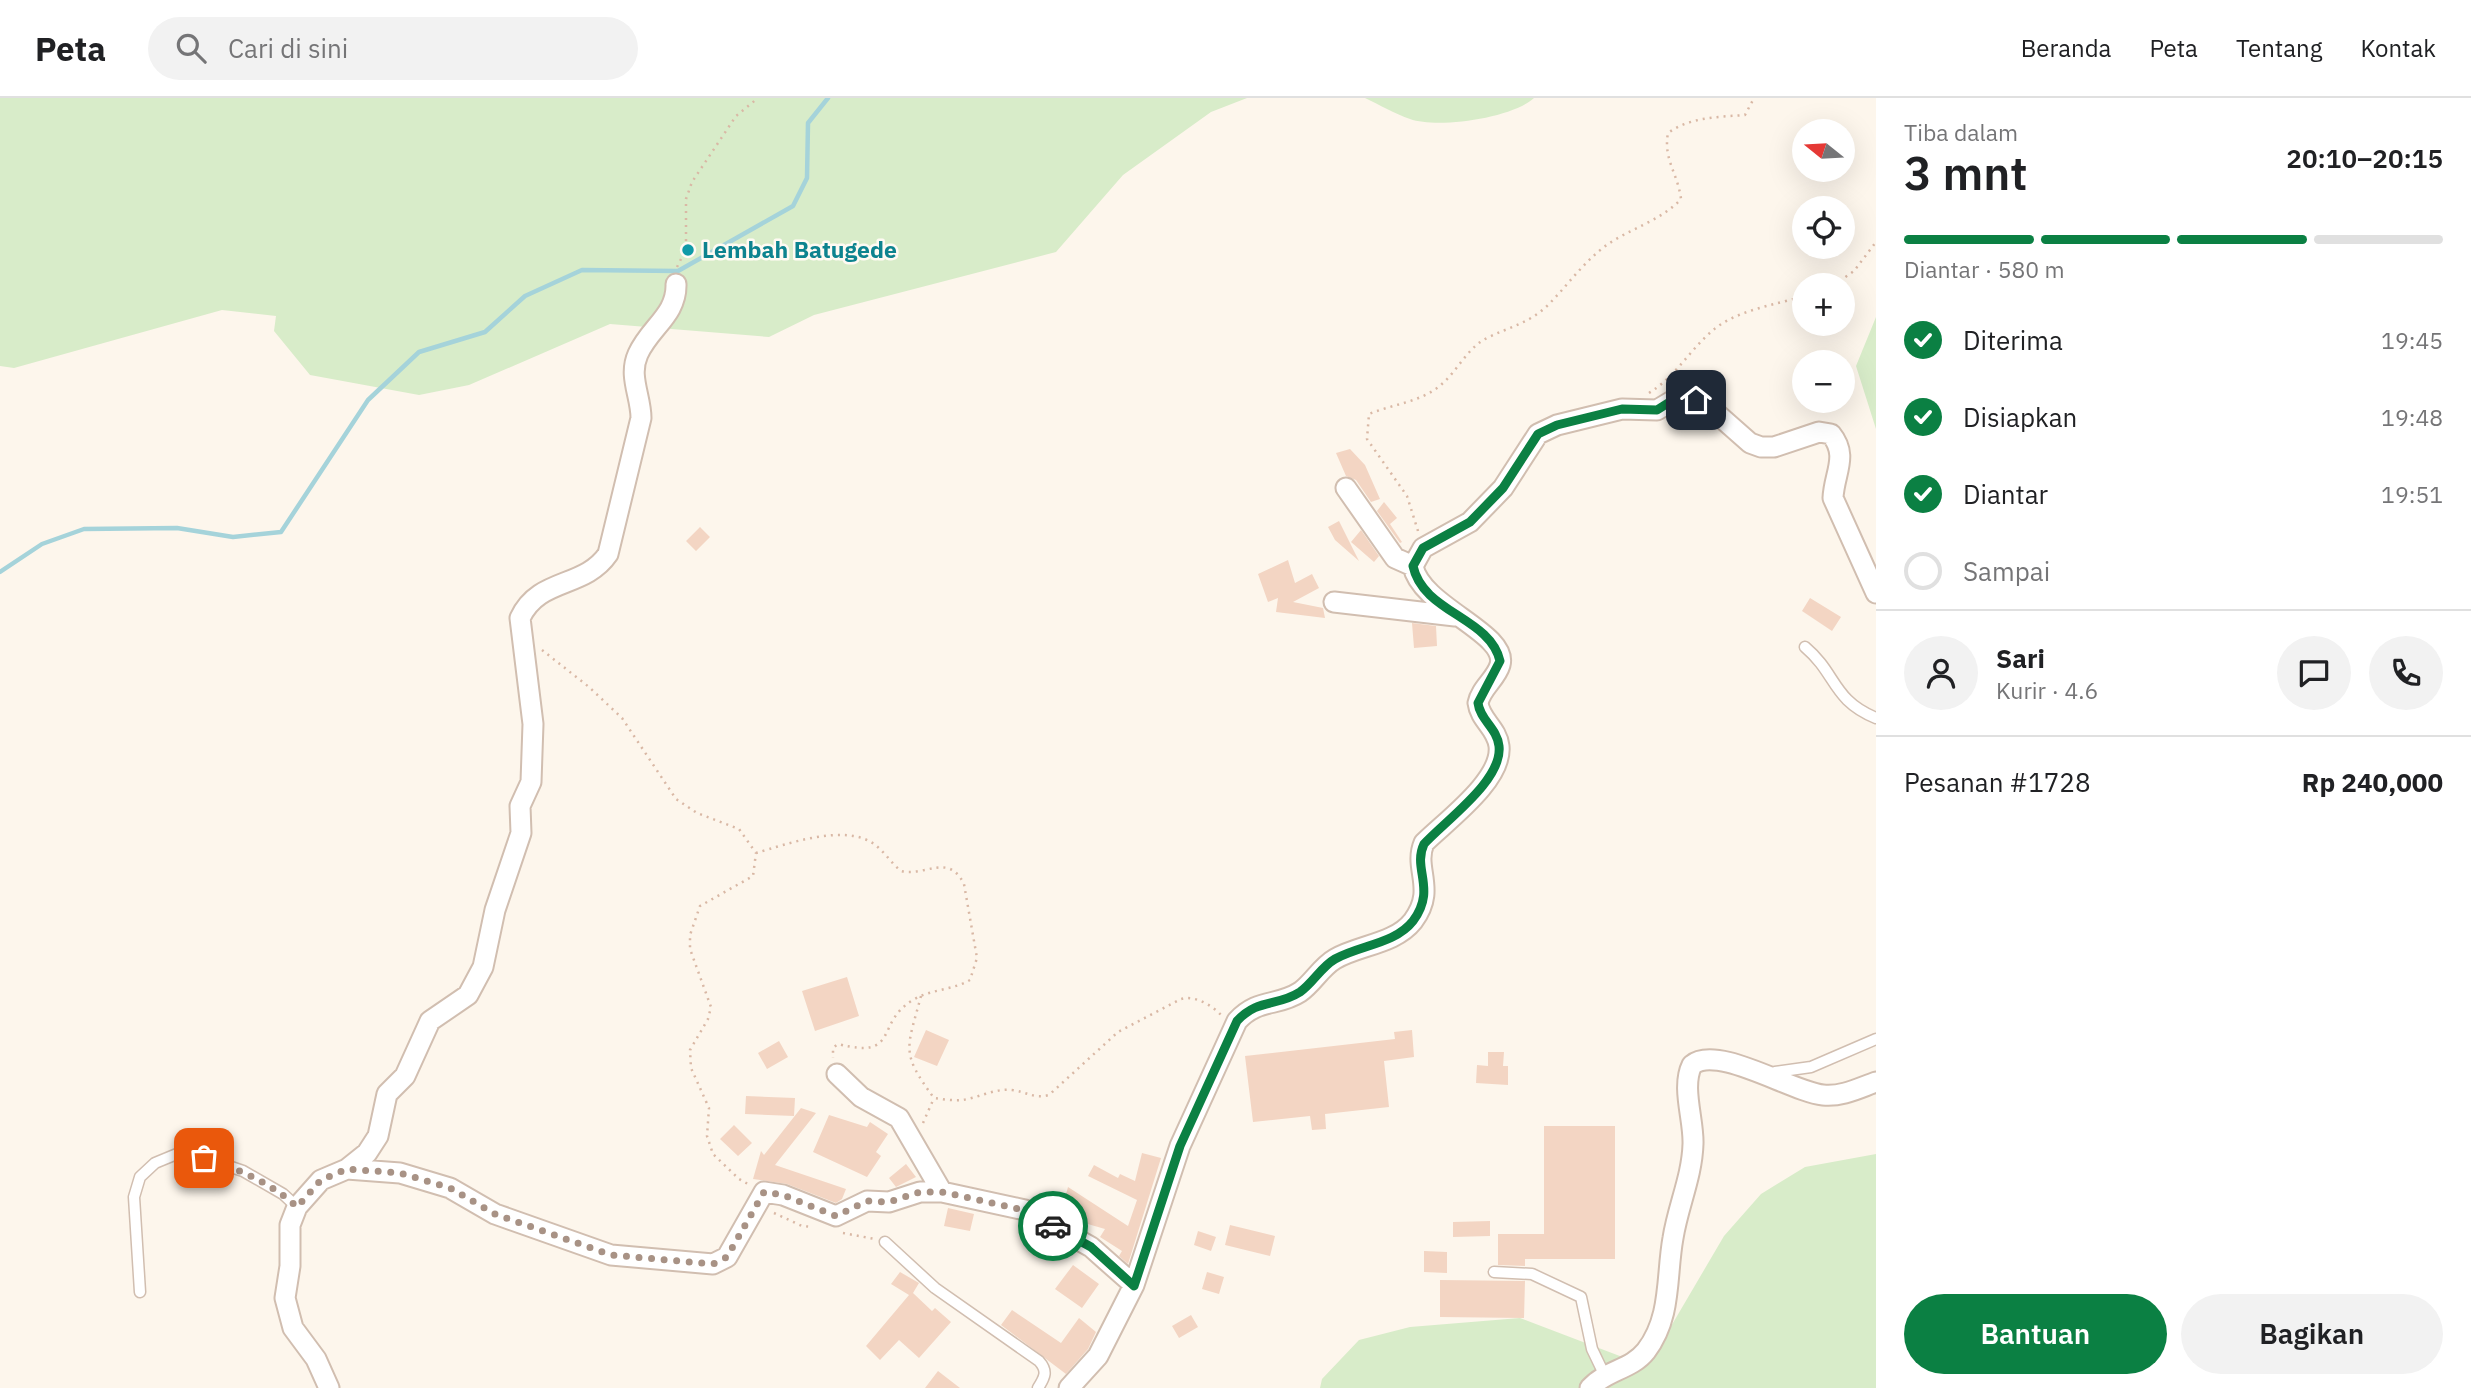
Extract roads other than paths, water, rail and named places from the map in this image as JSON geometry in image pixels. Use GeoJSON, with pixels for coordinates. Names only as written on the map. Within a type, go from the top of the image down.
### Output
{"type":"FeatureCollection","features":[{"type":"Feature","properties":{"kind":"street"},"geometry":{"type":"LineString","coordinates":[[329,1388],[316,1359],[293,1328],[285,1298],[290,1266],[290,1225],[297,1207],[321,1180],[347,1169],[366,1153],[378,1136],[387,1094],[405,1076],[430,1021],[468,995],[484,967],[495,910],[521,833],[520,806],[531,782],[533,723],[520,618],[527,603],[564,582],[598,568],[608,555],[641,418],[641,404],[634,390],[637,355],[657,326],[671,312],[677,297],[677,274]]}},
{"type":"Feature","properties":{"kind":"street"},"geometry":{"type":"LineString","coordinates":[[1069,1388],[1098,1356],[1134,1286],[1180,1146],[1227,1038],[1247,1010],[1299,992],[1335,959],[1399,933],[1418,912],[1426,890],[1421,857],[1424,844],[1486,781],[1498,759],[1495,733],[1481,716],[1478,703],[1500,667],[1497,648],[1482,632],[1455,616],[1419,584],[1413,566],[1423,548],[1470,522],[1503,488],[1538,434],[1557,425],[1622,409],[1657,410],[1676,398],[1690,398],[1716,413],[1750,443],[1761,447],[1774,447],[1819,432],[1831,434],[1839,444],[1842,457],[1833,484],[1833,498],[1876,593]]}},
{"type":"Feature","properties":{"kind":"street"},"geometry":{"type":"LineString","coordinates":[[1346,488],[1395,558],[1413,566]]}},
{"type":"Feature","properties":{"kind":"street"},"geometry":{"type":"LineString","coordinates":[[1334,602],[1455,616]]}},
{"type":"Feature","properties":{"kind":"street"},"geometry":{"type":"LineString","coordinates":[[1590,1388],[1604,1374],[1626,1367],[1646,1352],[1667,1301],[1672,1238],[1692,1163],[1690,1069],[1700,1060],[1750,1068],[1789,1087],[1819,1095],[1843,1094],[1876,1082]]}},
{"type":"Feature","properties":{"kind":"street"},"geometry":{"type":"LineString","coordinates":[[837,1074],[861,1097],[899,1118],[942,1192]]}},
{"type":"Feature","properties":{"kind":"street"},"geometry":{"type":"LineString","coordinates":[[347,1169],[400,1173],[450,1188],[495,1214],[611,1255],[713,1264],[727,1257],[764,1192],[783,1195],[836,1216],[867,1201],[889,1202],[920,1192],[942,1192],[1024,1210],[1091,1247],[1134,1286]]}},
{"type":"Feature","properties":{"kind":"lane"},"geometry":{"type":"LineString","coordinates":[[1805,647],[1829,672],[1846,702],[1876,718]]}},
{"type":"Feature","properties":{"kind":"lane"},"geometry":{"type":"LineString","coordinates":[[1750,1068],[1776,1072],[1797,1071],[1876,1039]]}},
{"type":"Feature","properties":{"kind":"lane"},"geometry":{"type":"LineString","coordinates":[[140,1292],[134,1197],[140,1177],[155,1163],[184,1151],[243,1171],[283,1194],[297,1207]]}},
{"type":"Feature","properties":{"kind":"lane"},"geometry":{"type":"LineString","coordinates":[[885,1242],[935,1288],[1039,1360],[1045,1367],[1045,1377],[1038,1388]]}},
{"type":"Feature","properties":{"kind":"lane"},"geometry":{"type":"LineString","coordinates":[[1494,1272],[1532,1274],[1581,1297],[1592,1349],[1604,1374]]}},
{"type":"Feature","properties":{"kind":"waterway"},"geometry":{"type":"LineString","coordinates":[[0,572],[42,544],[84,529],[177,528],[233,537],[281,532],[368,400],[419,352],[485,332],[525,296],[582,270],[678,271],[793,206],[807,178],[808,123],[828,98]]}},
{"type":"Feature","properties":{"kind":"place","name":"Lembah Batugede"},"geometry":{"type":"Point","coordinates":[688,250]}}]}
